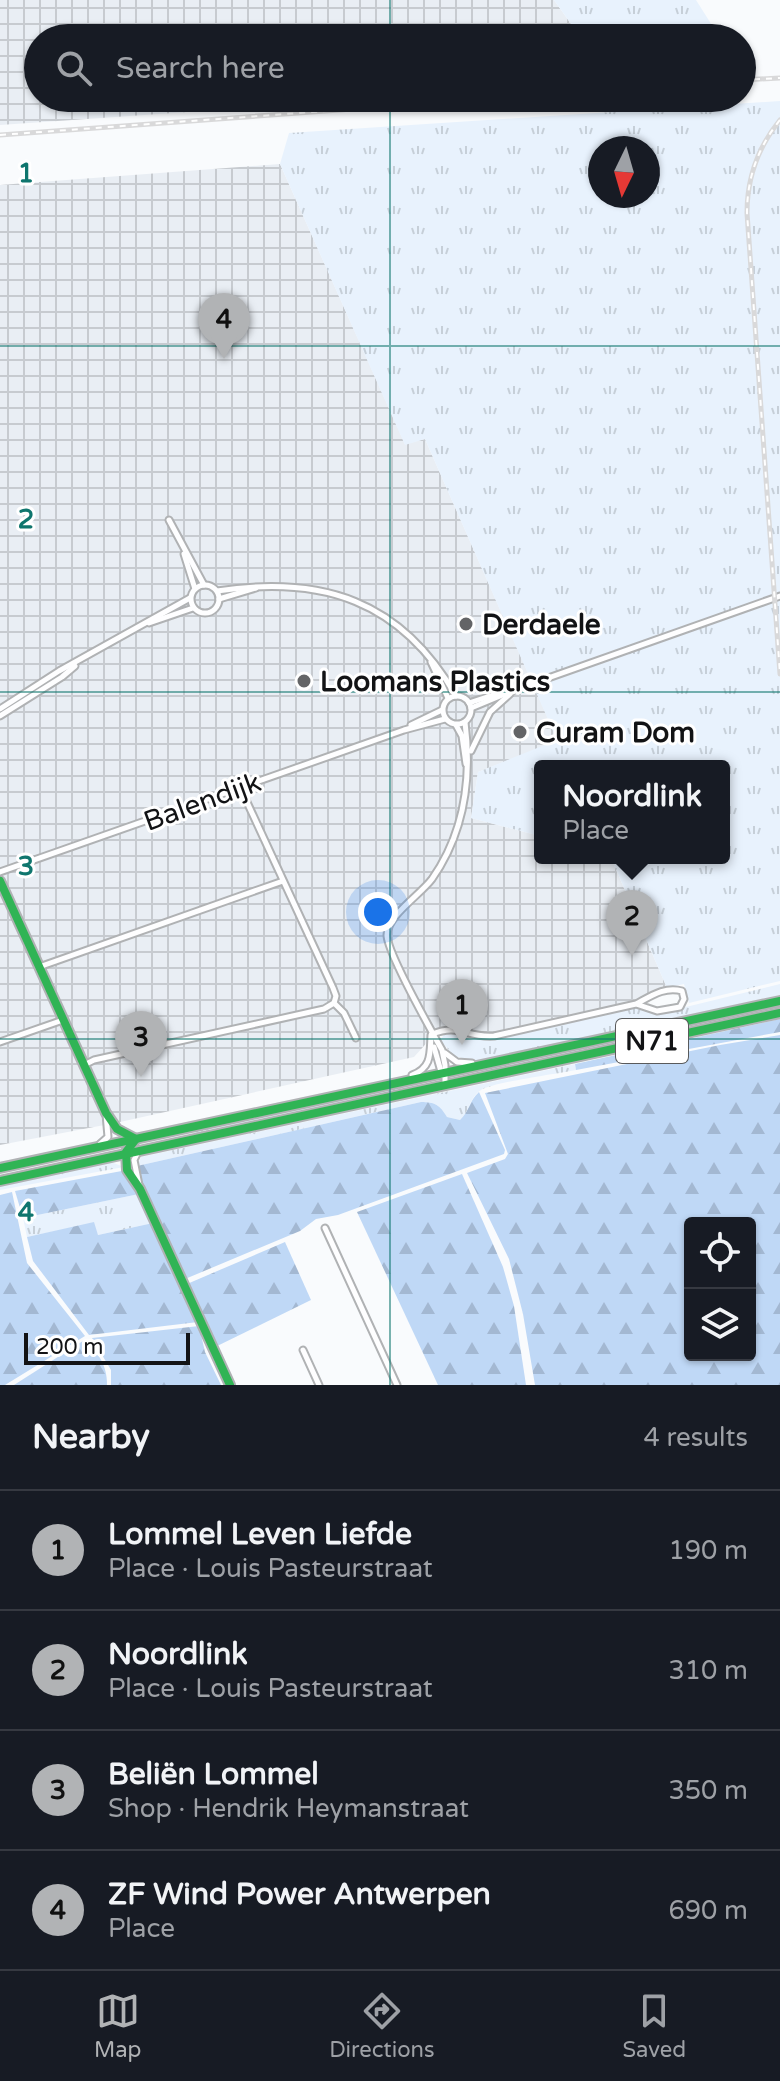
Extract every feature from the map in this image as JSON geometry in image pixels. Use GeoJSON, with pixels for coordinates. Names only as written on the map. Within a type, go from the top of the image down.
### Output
{"type":"FeatureCollection","features":[{"type":"Feature","properties":{"kind":"main road"},"geometry":{"type":"LineString","coordinates":[[0,881],[106,1113],[117,1129],[136,1139],[124,1149],[127,1167],[230,1385]]}},
{"type":"Feature","properties":{"kind":"main road","name":"N71"},"geometry":{"type":"LineString","coordinates":[[349,1105],[489,1064],[780,1001]]}},
{"type":"Feature","properties":{"kind":"main road","name":"N71"},"geometry":{"type":"LineString","coordinates":[[0,1181],[780,1013]]}},
{"type":"Feature","properties":{"kind":"main road","name":"N71"},"geometry":{"type":"LineString","coordinates":[[0,1168],[388,1085],[524,1068]]}},
{"type":"Feature","properties":{"kind":"street"},"geometry":{"type":"LineString","coordinates":[[169,520],[204,585],[217,591],[259,587],[318,589],[357,601],[398,626],[446,678],[456,696]]}},
{"type":"Feature","properties":{"kind":"street"},"geometry":{"type":"LineString","coordinates":[[183,549],[195,589]]}},
{"type":"Feature","properties":{"kind":"street"},"geometry":{"type":"LineString","coordinates":[[0,716],[82,660],[190,598],[195,589],[204,585]]}},
{"type":"Feature","properties":{"kind":"street"},"geometry":{"type":"LineString","coordinates":[[219,599],[259,587]]}},
{"type":"Feature","properties":{"kind":"street"},"geometry":{"type":"LineString","coordinates":[[144,624],[193,608],[207,613],[215,609],[219,599],[217,591]]}},
{"type":"Feature","properties":{"kind":"street"},"geometry":{"type":"LineString","coordinates":[[470,706],[780,596]]}},
{"type":"Feature","properties":{"kind":"street"},"geometry":{"type":"LineString","coordinates":[[190,598],[193,608]]}},
{"type":"Feature","properties":{"kind":"street"},"geometry":{"type":"LineString","coordinates":[[428,657],[448,698]]}},
{"type":"Feature","properties":{"kind":"street"},"geometry":{"type":"LineString","coordinates":[[489,1064],[457,1062],[442,1050],[388,941],[387,930],[392,919],[430,882],[447,854],[462,815],[470,757],[479,731],[490,712],[517,689]]}},
{"type":"Feature","properties":{"kind":"street"},"geometry":{"type":"LineString","coordinates":[[0,709],[32,692]]}},
{"type":"Feature","properties":{"kind":"street"},"geometry":{"type":"LineString","coordinates":[[456,725],[470,716],[470,706],[464,697],[448,698],[442,709],[445,719],[456,725],[462,736],[468,769]]}},
{"type":"Feature","properties":{"kind":"street","name":"Balendijk"},"geometry":{"type":"LineString","coordinates":[[404,730],[442,709]]}},
{"type":"Feature","properties":{"kind":"street","name":"Balendijk"},"geometry":{"type":"LineString","coordinates":[[0,872],[404,730],[445,719]]}},
{"type":"Feature","properties":{"kind":"street"},"geometry":{"type":"LineString","coordinates":[[465,722],[470,757]]}},
{"type":"Feature","properties":{"kind":"street"},"geometry":{"type":"LineString","coordinates":[[84,1065],[94,1060],[324,1009],[334,1003],[336,996],[333,988],[240,787]]}},
{"type":"Feature","properties":{"kind":"street"},"geometry":{"type":"LineString","coordinates":[[39,967],[283,881]]}},
{"type":"Feature","properties":{"kind":"street"},"geometry":{"type":"LineString","coordinates":[[432,1034],[454,1028],[475,1037],[494,1036],[636,1004],[670,989],[682,991],[684,999],[680,1007],[657,1011],[636,1004]]}},
{"type":"Feature","properties":{"kind":"street"},"geometry":{"type":"LineString","coordinates":[[334,1003],[344,1013],[356,1038]]}},
{"type":"Feature","properties":{"kind":"street"},"geometry":{"type":"LineString","coordinates":[[0,1042],[63,1020]]}},
{"type":"Feature","properties":{"kind":"street"},"geometry":{"type":"LineString","coordinates":[[432,1034],[444,1076]]}},
{"type":"Feature","properties":{"kind":"street"},"geometry":{"type":"LineString","coordinates":[[388,1085],[425,1068],[431,1057],[432,1034]]}},
{"type":"Feature","properties":{"kind":"street"},"geometry":{"type":"LineString","coordinates":[[442,1050],[444,1076]]}},
{"type":"Feature","properties":{"kind":"street"},"geometry":{"type":"LineString","coordinates":[[93,1148],[108,1137],[106,1113]]}},
{"type":"Feature","properties":{"kind":"street"},"geometry":{"type":"LineString","coordinates":[[139,1152],[134,1160],[140,1189]]}},
{"type":"Feature","properties":{"kind":"street"},"geometry":{"type":"LineString","coordinates":[[109,1158],[120,1160],[127,1167]]}},
{"type":"Feature","properties":{"kind":"street"},"geometry":{"type":"LineString","coordinates":[[325,1228],[397,1385]]}},
{"type":"Feature","properties":{"kind":"street"},"geometry":{"type":"LineString","coordinates":[[303,1350],[319,1385]]}},
{"type":"Feature","properties":{"kind":"shaded area"},"geometry":{"type":"Polygon","coordinates":[[[0,0],[554,0],[571,24],[24,24],[24,112],[186,112],[0,125],[0,0]]]}},
{"type":"Feature","properties":{"kind":"shaded area"},"geometry":{"type":"Polygon","coordinates":[[[280,164],[405,444],[425,439],[558,741],[478,772],[471,818],[534,834],[534,864],[614,864],[667,988],[651,991],[638,1000],[487,1034],[475,1034],[455,1025],[446,1025],[414,1057],[120,1122],[0,1145],[0,185],[280,164]]]}},
{"type":"Feature","properties":{"kind":"green space"},"geometry":{"type":"Polygon","coordinates":[[[554,0],[696,0],[711,24],[571,24],[554,0]]]}},
{"type":"Feature","properties":{"kind":"green space"},"geometry":{"type":"Polygon","coordinates":[[[780,101],[780,981],[689,1003],[684,984],[667,988],[614,864],[730,864],[730,760],[534,760],[534,834],[471,818],[478,772],[557,740],[425,439],[405,445],[280,164],[289,133],[611,112],[756,112],[756,103],[780,101]]]}},
{"type":"Feature","properties":{"kind":"green space"},"geometry":{"type":"Polygon","coordinates":[[[780,984],[780,995],[474,1061],[454,1056],[440,1040],[447,1031],[470,1039],[487,1040],[635,1007],[657,1014],[780,984]]]}},
{"type":"Feature","properties":{"kind":"green space"},"geometry":{"type":"Polygon","coordinates":[[[780,1004],[780,1010],[482,1073],[481,1068],[780,1004]]]}},
{"type":"Feature","properties":{"kind":"green space"},"geometry":{"type":"Polygon","coordinates":[[[780,1019],[780,1032],[576,1070],[575,1064],[780,1019]]]}},
{"type":"Feature","properties":{"kind":"green space"},"geometry":{"type":"Polygon","coordinates":[[[780,1035],[780,1385],[535,1385],[523,1314],[509,1259],[467,1173],[505,1159],[508,1154],[485,1093],[780,1035]]]}},
{"type":"Feature","properties":{"kind":"green space"},"geometry":{"type":"Polygon","coordinates":[[[575,1064],[576,1070],[512,1081],[481,1090],[460,1120],[447,1117],[437,1105],[421,1102],[137,1166],[141,1157],[575,1064]]]}},
{"type":"Feature","properties":{"kind":"green space"},"geometry":{"type":"Polygon","coordinates":[[[421,1081],[422,1085],[191,1134],[200,1129],[421,1081]]]}},
{"type":"Feature","properties":{"kind":"green space"},"geometry":{"type":"Polygon","coordinates":[[[479,1092],[505,1150],[504,1154],[338,1215],[316,1219],[300,1231],[185,1279],[146,1194],[137,1166],[421,1102],[437,1105],[447,1117],[460,1120],[479,1092]]]}},
{"type":"Feature","properties":{"kind":"green space"},"geometry":{"type":"Polygon","coordinates":[[[111,1162],[124,1167],[0,1190],[0,1186],[111,1162]]]}},
{"type":"Feature","properties":{"kind":"green space"},"geometry":{"type":"Polygon","coordinates":[[[127,1170],[139,1194],[23,1218],[15,1191],[127,1170]]]}},
{"type":"Feature","properties":{"kind":"green space"},"geometry":{"type":"Polygon","coordinates":[[[462,1174],[503,1267],[514,1306],[526,1385],[438,1385],[357,1212],[462,1174]]]}},
{"type":"Feature","properties":{"kind":"green space"},"geometry":{"type":"Polygon","coordinates":[[[12,1192],[27,1263],[85,1336],[5,1385],[0,1385],[0,1195],[12,1192]]]}},
{"type":"Feature","properties":{"kind":"green space"},"geometry":{"type":"Polygon","coordinates":[[[139,1194],[153,1223],[98,1235],[93,1223],[27,1237],[23,1218],[139,1194]]]}},
{"type":"Feature","properties":{"kind":"green space"},"geometry":{"type":"Polygon","coordinates":[[[94,1222],[98,1235],[153,1223],[198,1322],[89,1335],[33,1261],[27,1237],[94,1222]]]}},
{"type":"Feature","properties":{"kind":"green space"},"geometry":{"type":"Polygon","coordinates":[[[285,1242],[311,1300],[211,1349],[187,1284],[285,1242]]]}},
{"type":"Feature","properties":{"kind":"green space"},"geometry":{"type":"Polygon","coordinates":[[[199,1326],[205,1352],[221,1385],[111,1385],[111,1370],[92,1338],[199,1326]]]}},
{"type":"Feature","properties":{"kind":"green space"},"geometry":{"type":"Polygon","coordinates":[[[86,1339],[101,1360],[107,1385],[14,1385],[86,1339]]]}},
{"type":"Feature","properties":{"kind":"railway"},"geometry":{"type":"LineString","coordinates":[[756,79],[780,78]]}},
{"type":"Feature","properties":{"kind":"railway"},"geometry":{"type":"LineString","coordinates":[[0,135],[313,112]]}},
{"type":"Feature","properties":{"kind":"railway"},"geometry":{"type":"LineString","coordinates":[[780,120],[755,164],[747,213],[780,674]]}},
{"type":"Feature","properties":{"kind":"traffic: fast"},"geometry":{"type":"LineString","coordinates":[[0,881],[106,1113],[117,1129],[136,1139],[126,1152],[127,1170],[140,1189],[230,1385]]}},
{"type":"Feature","properties":{"kind":"traffic: fast"},"geometry":{"type":"LineString","coordinates":[[0,1168],[780,1001]]}},
{"type":"Feature","properties":{"kind":"traffic: fast"},"geometry":{"type":"LineString","coordinates":[[0,1181],[780,1013]]}},
{"type":"Feature","properties":{"kind":"place","name":"ZF Wind Power Antwerpen"},"geometry":{"type":"Point","coordinates":[224,359]}},
{"type":"Feature","properties":{"kind":"place","name":"Derdaele"},"geometry":{"type":"Point","coordinates":[466,624]}},
{"type":"Feature","properties":{"kind":"place","name":"Loomans Plastics"},"geometry":{"type":"Point","coordinates":[304,681]}},
{"type":"Feature","properties":{"kind":"place","name":"Curam Dom"},"geometry":{"type":"Point","coordinates":[520,732]}},
{"type":"Feature","properties":{"kind":"place","name":"Noordlink"},"geometry":{"type":"Point","coordinates":[632,956]}},
{"type":"Feature","properties":{"kind":"place","name":"Lommel Leven Liefde"},"geometry":{"type":"Point","coordinates":[462,1045]}},
{"type":"Feature","properties":{"kind":"place","name":"Beliën Lommel"},"geometry":{"type":"Point","coordinates":[141,1077]}}]}
